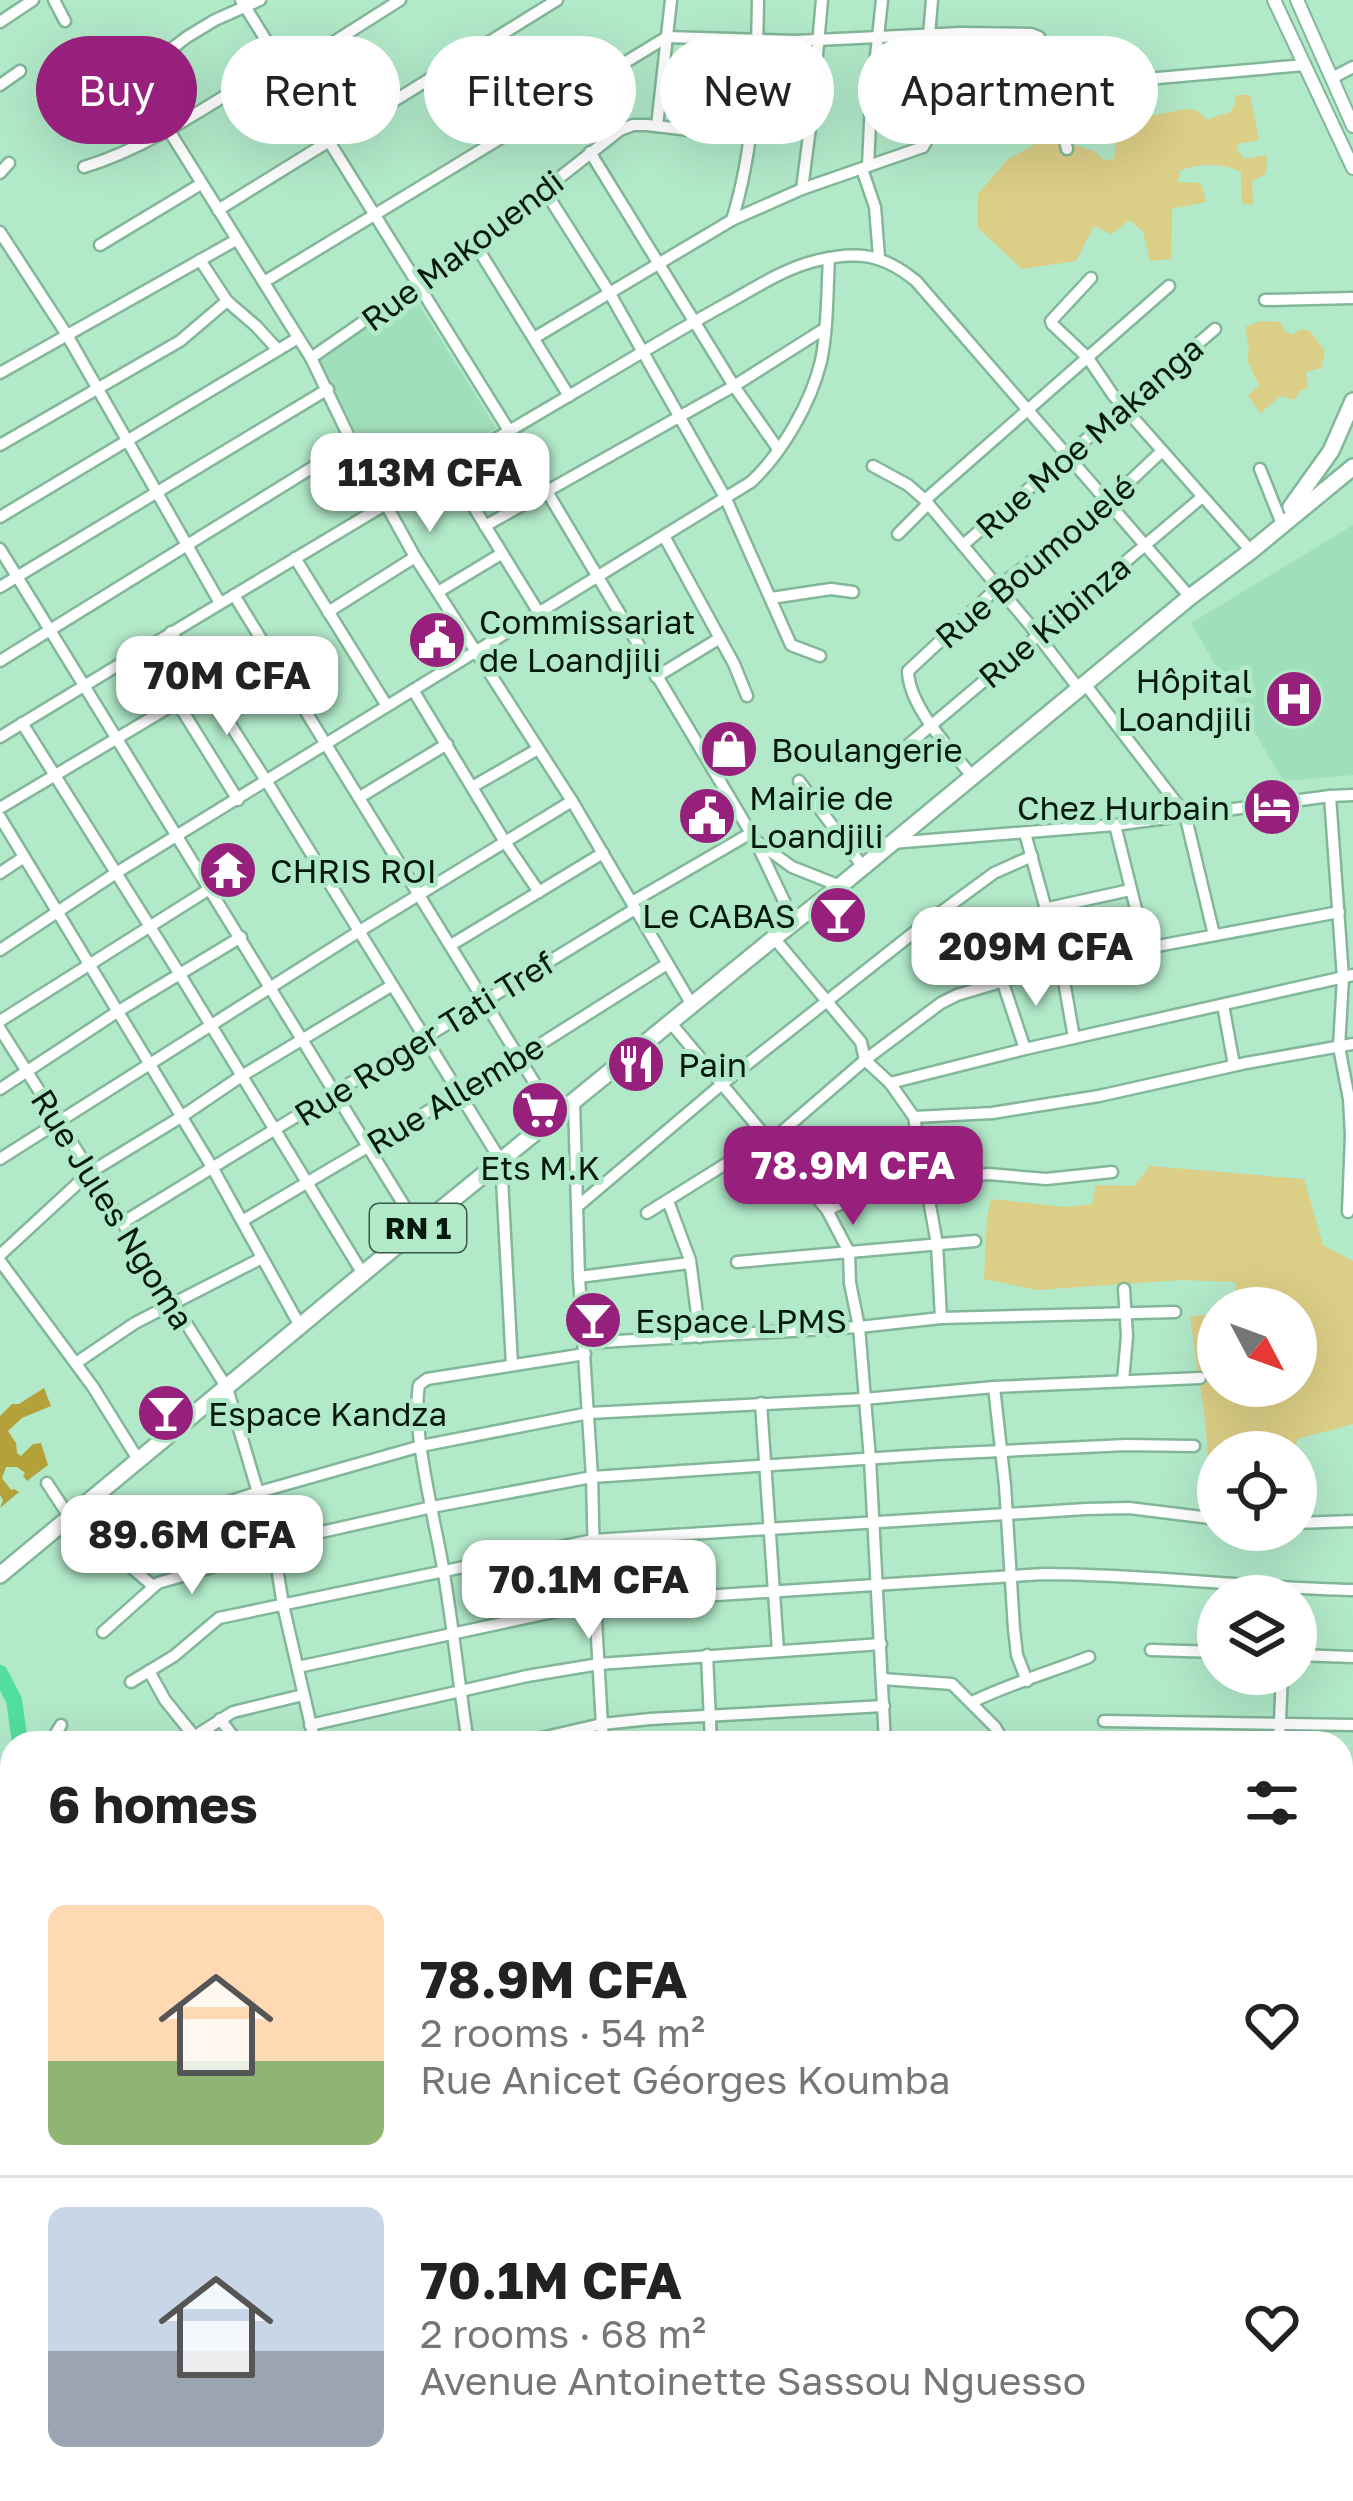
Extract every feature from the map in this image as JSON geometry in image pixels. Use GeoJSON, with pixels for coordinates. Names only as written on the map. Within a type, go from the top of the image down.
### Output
{"type":"FeatureCollection","features":[{"type":"Feature","properties":{"kind":"highway","name":"RN 1"},"geometry":{"type":"LineString","coordinates":[[1257,546],[1301,495],[1330,451],[1353,401]]}},
{"type":"Feature","properties":{"kind":"highway"},"geometry":{"type":"LineString","coordinates":[[1330,451],[1331,469],[1349,471]]}},
{"type":"Feature","properties":{"kind":"highway","name":"RN 1"},"geometry":{"type":"LineString","coordinates":[[4,1566],[73,1515],[418,1228],[1349,471]]}},
{"type":"Feature","properties":{"kind":"main road"},"geometry":{"type":"LineString","coordinates":[[1274,0],[1353,168]]}},
{"type":"Feature","properties":{"kind":"main road"},"geometry":{"type":"LineString","coordinates":[[1297,0],[1353,126]]}},
{"type":"Feature","properties":{"kind":"street"},"geometry":{"type":"LineString","coordinates":[[0,22],[33,0]]}},
{"type":"Feature","properties":{"kind":"street"},"geometry":{"type":"LineString","coordinates":[[54,0],[65,21]]}},
{"type":"Feature","properties":{"kind":"street"},"geometry":{"type":"LineString","coordinates":[[189,36],[243,4],[260,0]]}},
{"type":"Feature","properties":{"kind":"street"},"geometry":{"type":"LineString","coordinates":[[337,36],[400,0]]}},
{"type":"Feature","properties":{"kind":"street"},"geometry":{"type":"LineString","coordinates":[[400,98],[556,0]]}},
{"type":"Feature","properties":{"kind":"street"},"geometry":{"type":"LineString","coordinates":[[668,36],[671,0]]}},
{"type":"Feature","properties":{"kind":"street"},"geometry":{"type":"LineString","coordinates":[[758,0],[758,36]]}},
{"type":"Feature","properties":{"kind":"street"},"geometry":{"type":"LineString","coordinates":[[819,36],[822,0]]}},
{"type":"Feature","properties":{"kind":"street"},"geometry":{"type":"LineString","coordinates":[[878,36],[882,0]]}},
{"type":"Feature","properties":{"kind":"street"},"geometry":{"type":"LineString","coordinates":[[929,35],[932,0]]}},
{"type":"Feature","properties":{"kind":"street"},"geometry":{"type":"LineString","coordinates":[[243,4],[262,36]]}},
{"type":"Feature","properties":{"kind":"street"},"geometry":{"type":"LineString","coordinates":[[912,36],[1036,36]]}},
{"type":"Feature","properties":{"kind":"street"},"geometry":{"type":"LineString","coordinates":[[264,282],[660,42]]}},
{"type":"Feature","properties":{"kind":"street"},"geometry":{"type":"LineString","coordinates":[[1158,78],[1305,65]]}},
{"type":"Feature","properties":{"kind":"street"},"geometry":{"type":"LineString","coordinates":[[1332,78],[1353,67]]}},
{"type":"Feature","properties":{"kind":"street"},"geometry":{"type":"LineString","coordinates":[[0,85],[20,71]]}},
{"type":"Feature","properties":{"kind":"street"},"geometry":{"type":"LineString","coordinates":[[657,126],[660,102]]}},
{"type":"Feature","properties":{"kind":"street","name":"Rue Makouendi"},"geometry":{"type":"LineString","coordinates":[[311,358],[476,244],[620,130],[633,125],[660,126]]}},
{"type":"Feature","properties":{"kind":"street"},"geometry":{"type":"LineString","coordinates":[[84,167],[137,144]]}},
{"type":"Feature","properties":{"kind":"street"},"geometry":{"type":"LineString","coordinates":[[177,144],[311,358],[415,557],[572,801],[692,1005]]}},
{"type":"Feature","properties":{"kind":"street"},"geometry":{"type":"LineString","coordinates":[[218,210],[326,144]]}},
{"type":"Feature","properties":{"kind":"street"},"geometry":{"type":"LineString","coordinates":[[330,144],[546,490],[753,836],[794,922]]}},
{"type":"Feature","properties":{"kind":"street"},"geometry":{"type":"LineString","coordinates":[[732,220],[747,144]]}},
{"type":"Feature","properties":{"kind":"street"},"geometry":{"type":"LineString","coordinates":[[802,188],[807,144]]}},
{"type":"Feature","properties":{"kind":"street"},"geometry":{"type":"LineString","coordinates":[[867,144],[865,167],[879,257]]}},
{"type":"Feature","properties":{"kind":"street"},"geometry":{"type":"LineString","coordinates":[[534,338],[732,220],[802,188],[924,144]]}},
{"type":"Feature","properties":{"kind":"street"},"geometry":{"type":"LineString","coordinates":[[1066,144],[1067,149]]}},
{"type":"Feature","properties":{"kind":"street"},"geometry":{"type":"LineString","coordinates":[[590,152],[734,386],[778,448]]}},
{"type":"Feature","properties":{"kind":"street"},"geometry":{"type":"LineString","coordinates":[[0,173],[9,163]]}},
{"type":"Feature","properties":{"kind":"street"},"geometry":{"type":"LineString","coordinates":[[100,245],[202,184]]}},
{"type":"Feature","properties":{"kind":"street"},"geometry":{"type":"LineString","coordinates":[[545,191],[609,292],[726,499],[791,645],[820,656]]}},
{"type":"Feature","properties":{"kind":"street"},"geometry":{"type":"LineString","coordinates":[[0,232],[67,335],[220,603]]}},
{"type":"Feature","properties":{"kind":"street"},"geometry":{"type":"LineString","coordinates":[[0,373],[236,240]]}},
{"type":"Feature","properties":{"kind":"street"},"geometry":{"type":"LineString","coordinates":[[476,244],[569,396]]}},
{"type":"Feature","properties":{"kind":"street"},"geometry":{"type":"LineString","coordinates":[[0,259],[12,250]]}},
{"type":"Feature","properties":{"kind":"street"},"geometry":{"type":"LineString","coordinates":[[0,950],[116,873],[759,475],[813,385],[821,359],[829,257]]}},
{"type":"Feature","properties":{"kind":"street"},"geometry":{"type":"LineString","coordinates":[[0,737],[695,321],[781,273],[829,257],[879,257],[916,281],[1190,597]]}},
{"type":"Feature","properties":{"kind":"street"},"geometry":{"type":"LineString","coordinates":[[200,260],[227,301],[278,350]]}},
{"type":"Feature","properties":{"kind":"street"},"geometry":{"type":"LineString","coordinates":[[1091,278],[1051,321],[1088,358],[1202,498],[1257,546]]}},
{"type":"Feature","properties":{"kind":"street"},"geometry":{"type":"LineString","coordinates":[[898,534],[926,502],[1168,286]]}},
{"type":"Feature","properties":{"kind":"street"},"geometry":{"type":"LineString","coordinates":[[1265,300],[1353,298]]}},
{"type":"Feature","properties":{"kind":"street"},"geometry":{"type":"LineString","coordinates":[[0,445],[190,334],[227,301]]}},
{"type":"Feature","properties":{"kind":"street","name":"Rue Moe Makanga"},"geometry":{"type":"LineString","coordinates":[[963,545],[1215,328]]}},
{"type":"Feature","properties":{"kind":"street"},"geometry":{"type":"LineString","coordinates":[[485,526],[734,386],[824,329]]}},
{"type":"Feature","properties":{"kind":"street"},"geometry":{"type":"LineString","coordinates":[[0,517],[298,338]]}},
{"type":"Feature","properties":{"kind":"street"},"geometry":{"type":"LineString","coordinates":[[0,587],[328,389]]}},
{"type":"Feature","properties":{"kind":"street"},"geometry":{"type":"LineString","coordinates":[[0,661],[352,443]]}},
{"type":"Feature","properties":{"kind":"street","name":"Rue Boumouelé"},"geometry":{"type":"LineString","coordinates":[[931,724],[908,684],[908,671],[998,587],[1107,503],[1162,451]]}},
{"type":"Feature","properties":{"kind":"street"},"geometry":{"type":"LineString","coordinates":[[448,466],[539,613]]}},
{"type":"Feature","properties":{"kind":"street"},"geometry":{"type":"LineString","coordinates":[[873,466],[908,485],[926,502],[1185,814],[1214,934]]}},
{"type":"Feature","properties":{"kind":"street"},"geometry":{"type":"LineString","coordinates":[[1260,470],[1280,519]]}},
{"type":"Feature","properties":{"kind":"street","name":"Rue Kibinza"},"geometry":{"type":"LineString","coordinates":[[908,746],[1202,498]]}},
{"type":"Feature","properties":{"kind":"street"},"geometry":{"type":"LineString","coordinates":[[664,536],[747,696]]}},
{"type":"Feature","properties":{"kind":"street"},"geometry":{"type":"LineString","coordinates":[[0,549],[418,1228]]}},
{"type":"Feature","properties":{"kind":"street"},"geometry":{"type":"LineString","coordinates":[[438,592],[501,554]]}},
{"type":"Feature","properties":{"kind":"street"},"geometry":{"type":"LineString","coordinates":[[328,612],[415,557]]}},
{"type":"Feature","properties":{"kind":"street"},"geometry":{"type":"LineString","coordinates":[[295,559],[387,706]]}},
{"type":"Feature","properties":{"kind":"street"},"geometry":{"type":"LineString","coordinates":[[771,598],[831,590],[853,592]]}},
{"type":"Feature","properties":{"kind":"street"},"geometry":{"type":"LineString","coordinates":[[234,595],[555,1116]]}},
{"type":"Feature","properties":{"kind":"street"},"geometry":{"type":"LineString","coordinates":[[171,632],[501,1161],[512,1365]]}},
{"type":"Feature","properties":{"kind":"street"},"geometry":{"type":"LineString","coordinates":[[656,677],[720,638]]}},
{"type":"Feature","properties":{"kind":"street"},"geometry":{"type":"LineString","coordinates":[[0,808],[203,687]]}},
{"type":"Feature","properties":{"kind":"street"},"geometry":{"type":"LineString","coordinates":[[413,690],[539,892]]}},
{"type":"Feature","properties":{"kind":"street"},"geometry":{"type":"LineString","coordinates":[[177,702],[238,800]]}},
{"type":"Feature","properties":{"kind":"street"},"geometry":{"type":"LineString","coordinates":[[22,723],[362,1274]]}},
{"type":"Feature","properties":{"kind":"street"},"geometry":{"type":"LineString","coordinates":[[931,724],[972,776]]}},
{"type":"Feature","properties":{"kind":"street"},"geometry":{"type":"LineString","coordinates":[[360,797],[447,744]]}},
{"type":"Feature","properties":{"kind":"street"},"geometry":{"type":"LineString","coordinates":[[472,788],[538,749]]}},
{"type":"Feature","properties":{"kind":"street"},"geometry":{"type":"LineString","coordinates":[[799,781],[863,867]]}},
{"type":"Feature","properties":{"kind":"street"},"geometry":{"type":"LineString","coordinates":[[892,844],[1115,825],[1353,795]]}},
{"type":"Feature","properties":{"kind":"street"},"geometry":{"type":"LineString","coordinates":[[1330,796],[1348,976],[1346,1046],[1352,1135],[1348,1212]]}},
{"type":"Feature","properties":{"kind":"street"},"geometry":{"type":"LineString","coordinates":[[0,1159],[572,801]]}},
{"type":"Feature","properties":{"kind":"street"},"geometry":{"type":"LineString","coordinates":[[0,818],[212,1167],[300,1326]]}},
{"type":"Feature","properties":{"kind":"street"},"geometry":{"type":"LineString","coordinates":[[1115,825],[1145,949]]}},
{"type":"Feature","properties":{"kind":"street"},"geometry":{"type":"LineString","coordinates":[[1025,832],[1074,1038]]}},
{"type":"Feature","properties":{"kind":"street"},"geometry":{"type":"LineString","coordinates":[[753,836],[792,866],[840,886]]}},
{"type":"Feature","properties":{"kind":"street","name":"Rue Roger Tati Tref"},"geometry":{"type":"LineString","coordinates":[[122,1223],[753,836]]}},
{"type":"Feature","properties":{"kind":"street"},"geometry":{"type":"LineString","coordinates":[[451,945],[603,853]]}},
{"type":"Feature","properties":{"kind":"street"},"geometry":{"type":"LineString","coordinates":[[578,1206],[722,1084],[994,873],[1032,856]]}},
{"type":"Feature","properties":{"kind":"street"},"geometry":{"type":"LineString","coordinates":[[0,873],[24,857]]}},
{"type":"Feature","properties":{"kind":"street"},"geometry":{"type":"LineString","coordinates":[[0,1025],[87,964],[211,888]]}},
{"type":"Feature","properties":{"kind":"street"},"geometry":{"type":"LineString","coordinates":[[1044,909],[1130,890]]}},
{"type":"Feature","properties":{"kind":"street"},"geometry":{"type":"LineString","coordinates":[[647,1213],[748,1150],[771,1141],[865,1060],[941,1003],[1060,964],[1339,912]]}},
{"type":"Feature","properties":{"kind":"street"},"geometry":{"type":"LineString","coordinates":[[0,1089],[241,937]]}},
{"type":"Feature","properties":{"kind":"street"},"geometry":{"type":"LineString","coordinates":[[773,938],[829,1002],[860,1042],[865,1060],[890,1083],[914,1117],[938,1244],[941,1318]]}},
{"type":"Feature","properties":{"kind":"street","name":"Rue Allembe"},"geometry":{"type":"LineString","coordinates":[[242,1221],[667,964]]}},
{"type":"Feature","properties":{"kind":"street"},"geometry":{"type":"LineString","coordinates":[[890,1083],[1348,976]]}},
{"type":"Feature","properties":{"kind":"street"},"geometry":{"type":"LineString","coordinates":[[1003,983],[1024,1049]]}},
{"type":"Feature","properties":{"kind":"street"},"geometry":{"type":"LineString","coordinates":[[139,1461],[0,1258],[89,1173],[391,986]]}},
{"type":"Feature","properties":{"kind":"street"},"geometry":{"type":"LineString","coordinates":[[1223,1005],[1234,1065]]}},
{"type":"Feature","properties":{"kind":"street"},"geometry":{"type":"LineString","coordinates":[[670,1022],[827,1210],[849,1252],[870,1459],[885,1731]]}},
{"type":"Feature","properties":{"kind":"street","name":"Rue Jules Ngoma"},"geometry":{"type":"LineString","coordinates":[[0,1025],[227,1388],[273,1546],[312,1731]]}},
{"type":"Feature","properties":{"kind":"street"},"geometry":{"type":"LineString","coordinates":[[914,1117],[992,1113],[1099,1096],[1346,1046]]}},
{"type":"Feature","properties":{"kind":"street"},"geometry":{"type":"LineString","coordinates":[[574,1101],[602,1731]]}},
{"type":"Feature","properties":{"kind":"street"},"geometry":{"type":"LineString","coordinates":[[827,1210],[871,1190],[925,1181],[988,1174],[1046,1179],[1112,1172]]}},
{"type":"Feature","properties":{"kind":"street"},"geometry":{"type":"LineString","coordinates":[[668,1202],[690,1260],[700,1337]]}},
{"type":"Feature","properties":{"kind":"street"},"geometry":{"type":"LineString","coordinates":[[736,1262],[975,1241]]}},
{"type":"Feature","properties":{"kind":"street"},"geometry":{"type":"LineString","coordinates":[[76,1363],[123,1330],[262,1258]]}},
{"type":"Feature","properties":{"kind":"street"},"geometry":{"type":"LineString","coordinates":[[580,1277],[689,1264]]}},
{"type":"Feature","properties":{"kind":"street"},"geometry":{"type":"LineString","coordinates":[[1123,1381],[1124,1289]]}},
{"type":"Feature","properties":{"kind":"street"},"geometry":{"type":"LineString","coordinates":[[466,1731],[421,1446],[418,1384],[427,1378],[584,1348],[700,1337],[941,1318],[1175,1312]]}},
{"type":"Feature","properties":{"kind":"street"},"geometry":{"type":"LineString","coordinates":[[112,1552],[143,1530],[259,1492],[421,1446],[589,1413],[1197,1378]]}},
{"type":"Feature","properties":{"kind":"street"},"geometry":{"type":"LineString","coordinates":[[994,1387],[1017,1655],[1027,1681]]}},
{"type":"Feature","properties":{"kind":"street"},"geometry":{"type":"LineString","coordinates":[[761,1403],[778,1651]]}},
{"type":"Feature","properties":{"kind":"street"},"geometry":{"type":"LineString","coordinates":[[103,1632],[158,1582],[273,1546],[432,1507],[592,1477],[1000,1451],[1194,1446]]}},
{"type":"Feature","properties":{"kind":"street"},"geometry":{"type":"LineString","coordinates":[[47,1483],[73,1515],[153,1586]]}},
{"type":"Feature","properties":{"kind":"street"},"geometry":{"type":"LineString","coordinates":[[131,1682],[180,1652],[219,1618],[593,1540],[1129,1508],[1197,1516]]}},
{"type":"Feature","properties":{"kind":"street"},"geometry":{"type":"LineString","coordinates":[[1317,1522],[1353,1521]]}},
{"type":"Feature","properties":{"kind":"street"},"geometry":{"type":"LineString","coordinates":[[298,1667],[595,1604],[1012,1575],[1118,1575],[1197,1583]]}},
{"type":"Feature","properties":{"kind":"street"},"geometry":{"type":"LineString","coordinates":[[1317,1591],[1353,1589]]}},
{"type":"Feature","properties":{"kind":"street"},"geometry":{"type":"LineString","coordinates":[[310,1725],[598,1664],[881,1644]]}},
{"type":"Feature","properties":{"kind":"street"},"geometry":{"type":"LineString","coordinates":[[1151,1650],[1197,1651]]}},
{"type":"Feature","properties":{"kind":"street"},"geometry":{"type":"LineString","coordinates":[[707,1655],[711,1731]]}},
{"type":"Feature","properties":{"kind":"street"},"geometry":{"type":"LineString","coordinates":[[1317,1656],[1353,1657]]}},
{"type":"Feature","properties":{"kind":"street"},"geometry":{"type":"LineString","coordinates":[[972,1702],[1089,1657]]}},
{"type":"Feature","properties":{"kind":"street"},"geometry":{"type":"LineString","coordinates":[[148,1671],[184,1731]]}},
{"type":"Feature","properties":{"kind":"street"},"geometry":{"type":"LineString","coordinates":[[882,1679],[952,1684],[995,1731]]}},
{"type":"Feature","properties":{"kind":"street"},"geometry":{"type":"LineString","coordinates":[[201,1731],[240,1710],[303,1695]]}},
{"type":"Feature","properties":{"kind":"street"},"geometry":{"type":"LineString","coordinates":[[1280,1731],[1281,1695]]}},
{"type":"Feature","properties":{"kind":"street"},"geometry":{"type":"LineString","coordinates":[[571,1731],[710,1715],[884,1706]]}},
{"type":"Feature","properties":{"kind":"street"},"geometry":{"type":"LineString","coordinates":[[220,1719],[229,1731]]}},
{"type":"Feature","properties":{"kind":"street"},"geometry":{"type":"LineString","coordinates":[[1104,1720],[1353,1725]]}},
{"type":"Feature","properties":{"kind":"street"},"geometry":{"type":"LineString","coordinates":[[57,1731],[61,1724]]}},
{"type":"Feature","properties":{"kind":"shaded area"},"geometry":{"type":"Polygon","coordinates":[[[1236,95],[1250,95],[1259,140],[1238,144],[1237,151],[1245,159],[1267,155],[1266,174],[1252,181],[1253,205],[1242,203],[1241,172],[1211,165],[1180,171],[1178,182],[1201,183],[1206,202],[1172,209],[1171,259],[1150,261],[1143,232],[1130,220],[1111,234],[1094,226],[1076,261],[1022,269],[978,228],[978,194],[1008,159],[1035,144],[1071,144],[1094,151],[1104,160],[1114,159],[1116,144],[1158,144],[1158,114],[1196,110],[1208,120],[1231,111],[1236,95]]]}},
{"type":"Feature","properties":{"kind":"shaded area"},"geometry":{"type":"Polygon","coordinates":[[[413,295],[496,428],[389,492],[317,361],[413,295]]]}},
{"type":"Feature","properties":{"kind":"shaded area"},"geometry":{"type":"Polygon","coordinates":[[[1261,321],[1280,322],[1291,335],[1301,329],[1310,331],[1325,351],[1321,368],[1306,372],[1308,387],[1295,400],[1281,396],[1260,413],[1248,396],[1259,385],[1247,360],[1245,327],[1261,321]]]}},
{"type":"Feature","properties":{"kind":"shaded area","name":"Hôpital Loandjili"},"geometry":{"type":"Polygon","coordinates":[[[1353,525],[1353,775],[1283,781],[1191,623],[1353,525]]]}},
{"type":"Feature","properties":{"kind":"shaded area"},"geometry":{"type":"Polygon","coordinates":[[[1150,1166],[1304,1179],[1323,1245],[1353,1261],[1353,1424],[1317,1434],[1206,1431],[1203,1407],[1317,1407],[1317,1287],[1236,1287],[1235,1282],[1181,1280],[1037,1290],[984,1279],[991,1199],[1066,1207],[1092,1204],[1096,1185],[1134,1186],[1150,1166]]]}},
{"type":"Feature","properties":{"kind":"shaded area"},"geometry":{"type":"Polygon","coordinates":[[[1197,1316],[1197,1365],[1190,1317],[1197,1316]]]}},
{"type":"Feature","properties":{"kind":"shaded area"},"geometry":{"type":"Polygon","coordinates":[[[44,1388],[51,1406],[22,1418],[8,1431],[21,1456],[41,1443],[48,1465],[27,1481],[17,1467],[6,1467],[2,1478],[19,1492],[0,1508],[0,1416],[12,1404],[44,1388]]]}},
{"type":"Feature","properties":{"kind":"waterway"},"geometry":{"type":"LineString","coordinates":[[0,1673],[14,1700],[18,1731]]}},
{"type":"Feature","properties":{"kind":"place","name":"Commissariat de Loandjili"},"geometry":{"type":"Point","coordinates":[437,640]}},
{"type":"Feature","properties":{"kind":"place","name":"Hôpital Loandjili"},"geometry":{"type":"Point","coordinates":[1294,699]}},
{"type":"Feature","properties":{"kind":"place","name":"Boulangerie"},"geometry":{"type":"Point","coordinates":[729,749]}},
{"type":"Feature","properties":{"kind":"place","name":"Chez Hurbain"},"geometry":{"type":"Point","coordinates":[1272,807]}},
{"type":"Feature","properties":{"kind":"place","name":"Mairie de Loandjili"},"geometry":{"type":"Point","coordinates":[707,816]}},
{"type":"Feature","properties":{"kind":"place","name":"CHRIS ROI"},"geometry":{"type":"Point","coordinates":[228,870]}},
{"type":"Feature","properties":{"kind":"place","name":"Le CABAS"},"geometry":{"type":"Point","coordinates":[838,915]}},
{"type":"Feature","properties":{"kind":"place","name":"Pain"},"geometry":{"type":"Point","coordinates":[636,1064]}},
{"type":"Feature","properties":{"kind":"place","name":"Ets M.K"},"geometry":{"type":"Point","coordinates":[540,1110]}},
{"type":"Feature","properties":{"kind":"place","name":"Espace LPMS"},"geometry":{"type":"Point","coordinates":[593,1320]}},
{"type":"Feature","properties":{"kind":"place","name":"Espace Kandza"},"geometry":{"type":"Point","coordinates":[166,1413]}}]}
